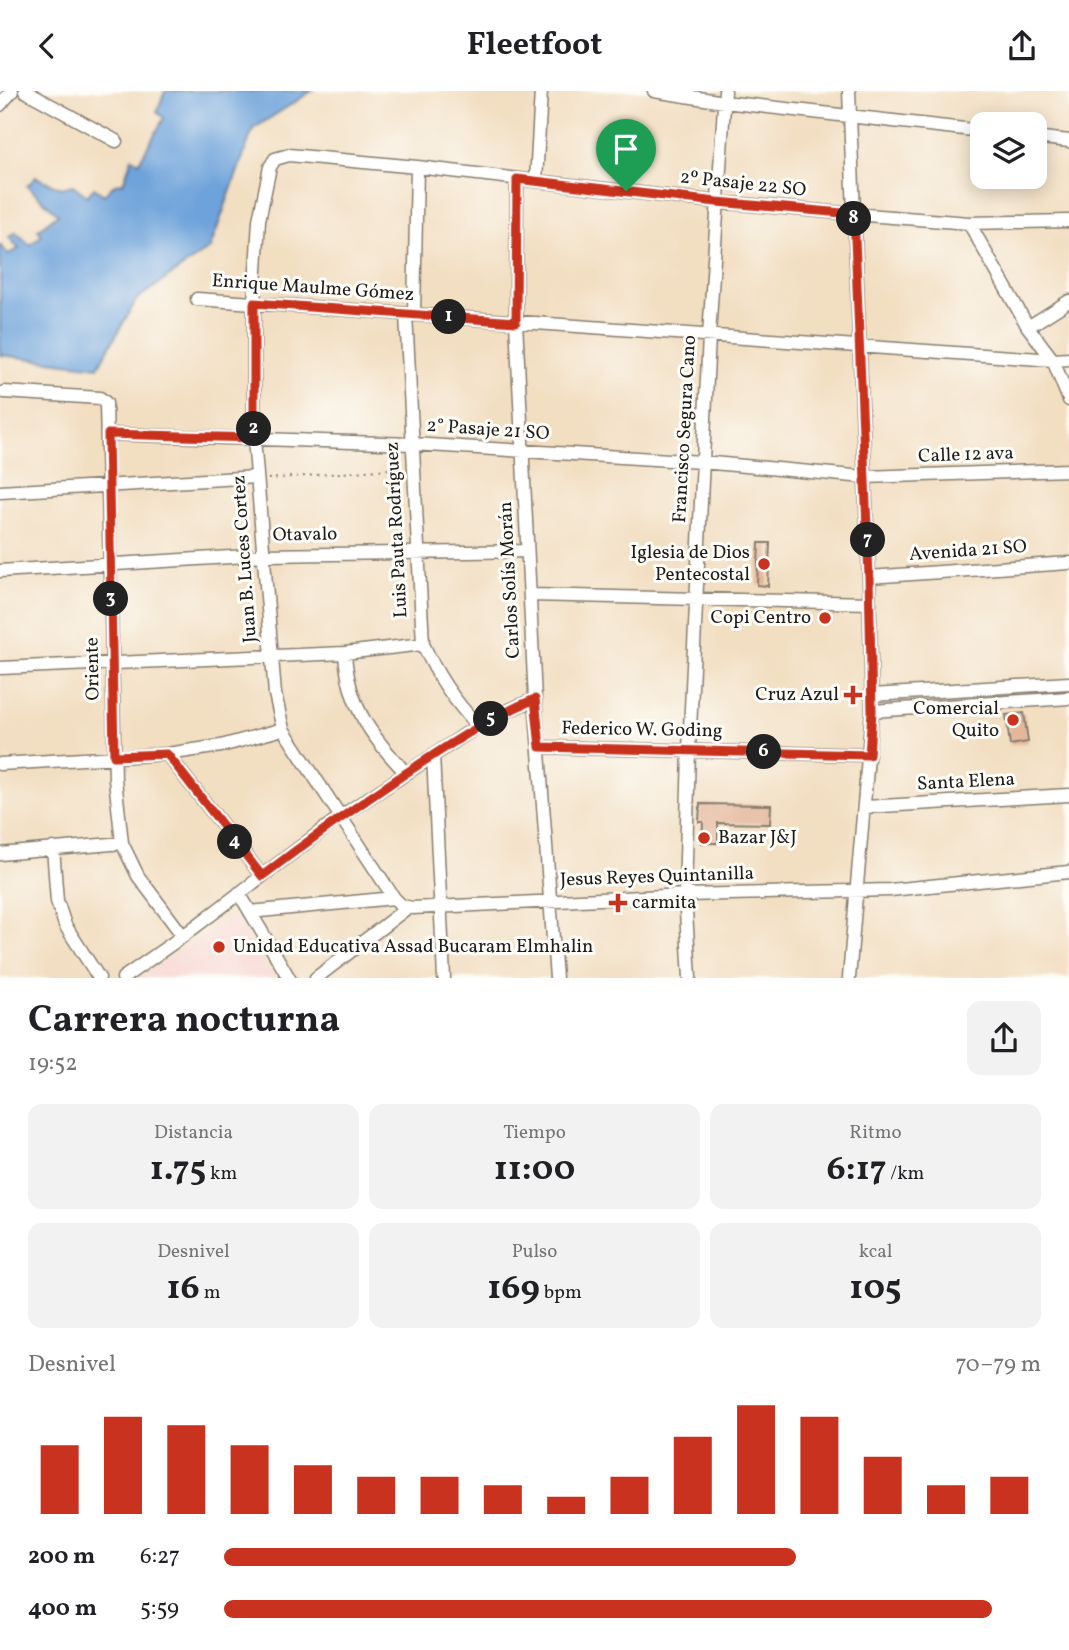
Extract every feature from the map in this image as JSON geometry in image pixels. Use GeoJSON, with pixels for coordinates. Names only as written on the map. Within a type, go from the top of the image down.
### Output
{"type":"FeatureCollection","features":[{"type":"Feature","properties":{"kind":"street"},"geometry":{"type":"LineString","coordinates":[[0,105],[12,91]]}},
{"type":"Feature","properties":{"kind":"street"},"geometry":{"type":"LineString","coordinates":[[25,91],[116,141]]}},
{"type":"Feature","properties":{"kind":"street"},"geometry":{"type":"LineString","coordinates":[[536,181],[541,91]]}},
{"type":"Feature","properties":{"kind":"street"},"geometry":{"type":"LineString","coordinates":[[654,91],[724,97],[850,116],[970,130]]}},
{"type":"Feature","properties":{"kind":"street"},"geometry":{"type":"LineString","coordinates":[[849,91],[872,695],[849,978]]}},
{"type":"Feature","properties":{"kind":"street","name":"Francisco Segura Cano"},"geometry":{"type":"LineString","coordinates":[[690,978],[685,895],[689,750],[702,462],[724,97]]}},
{"type":"Feature","properties":{"kind":"street"},"geometry":{"type":"LineString","coordinates":[[1047,138],[1069,141]]}},
{"type":"Feature","properties":{"kind":"street","name":"2º Pasaje 22 SO"},"geometry":{"type":"LineString","coordinates":[[289,155],[717,202],[854,214],[970,223],[1069,221]]}},
{"type":"Feature","properties":{"kind":"street","name":"Juan B. Luces Cortez"},"geometry":{"type":"LineString","coordinates":[[289,155],[275,159],[270,167],[259,220],[254,303],[254,438],[275,694],[282,729],[394,898]]}},
{"type":"Feature","properties":{"kind":"street","name":"Luis Pauta Rodríguez"},"geometry":{"type":"LineString","coordinates":[[417,167],[410,314],[412,444],[423,644],[443,685],[478,726]]}},
{"type":"Feature","properties":{"kind":"street","name":"Carlos Solís Morán"},"geometry":{"type":"LineString","coordinates":[[517,179],[516,322],[522,451],[535,699],[548,900],[556,978]]}},
{"type":"Feature","properties":{"kind":"street"},"geometry":{"type":"LineString","coordinates":[[970,223],[1028,327],[1053,360],[1069,399]]}},
{"type":"Feature","properties":{"kind":"street","name":"Enrique Maulme Gómez"},"geometry":{"type":"LineString","coordinates":[[197,299],[860,347],[1069,359]]}},
{"type":"Feature","properties":{"kind":"street"},"geometry":{"type":"LineString","coordinates":[[1028,327],[1069,301]]}},
{"type":"Feature","properties":{"kind":"street","name":"Oriente"},"geometry":{"type":"LineString","coordinates":[[4,392],[100,398],[106,403],[114,756],[122,843],[138,876],[183,936]]}},
{"type":"Feature","properties":{"kind":"street","name":"2° Pasaje 21 SO"},"geometry":{"type":"LineString","coordinates":[[108,434],[412,444],[702,462],[864,477]]}},
{"type":"Feature","properties":{"kind":"street","name":"Calle 12 ava"},"geometry":{"type":"LineString","coordinates":[[864,477],[1069,470]]}},
{"type":"Feature","properties":{"kind":"street"},"geometry":{"type":"LineString","coordinates":[[0,492],[258,478]]}},
{"type":"Feature","properties":{"kind":"street","name":"Otavalo"},"geometry":{"type":"LineString","coordinates":[[0,571],[265,555],[527,551]]}},
{"type":"Feature","properties":{"kind":"street","name":"Avenida 21 SO"},"geometry":{"type":"LineString","coordinates":[[869,577],[1069,563]]}},
{"type":"Feature","properties":{"kind":"street"},"geometry":{"type":"LineString","coordinates":[[530,595],[870,603]]}},
{"type":"Feature","properties":{"kind":"street"},"geometry":{"type":"LineString","coordinates":[[0,669],[345,653],[423,644]]}},
{"type":"Feature","properties":{"kind":"street"},"geometry":{"type":"LineString","coordinates":[[345,653],[346,673],[362,720],[406,773]]}},
{"type":"Feature","properties":{"kind":"street"},"geometry":{"type":"LineString","coordinates":[[872,695],[1069,683]]}},
{"type":"Feature","properties":{"kind":"street"},"geometry":{"type":"LineString","coordinates":[[872,711],[1069,698]]}},
{"type":"Feature","properties":{"kind":"street"},"geometry":{"type":"LineString","coordinates":[[123,978],[340,817],[478,726],[535,699]]}},
{"type":"Feature","properties":{"kind":"street"},"geometry":{"type":"LineString","coordinates":[[0,764],[167,754],[221,745],[282,729]]}},
{"type":"Feature","properties":{"kind":"street","name":"Federico W. Goding"},"geometry":{"type":"LineString","coordinates":[[540,747],[869,755]]}},
{"type":"Feature","properties":{"kind":"street"},"geometry":{"type":"LineString","coordinates":[[167,754],[262,876]]}},
{"type":"Feature","properties":{"kind":"street"},"geometry":{"type":"LineString","coordinates":[[433,755],[444,978]]}},
{"type":"Feature","properties":{"kind":"street","name":"Santa Elena"},"geometry":{"type":"LineString","coordinates":[[865,807],[1069,795]]}},
{"type":"Feature","properties":{"kind":"street"},"geometry":{"type":"LineString","coordinates":[[0,855],[122,843]]}},
{"type":"Feature","properties":{"kind":"street"},"geometry":{"type":"LineString","coordinates":[[52,848],[57,901],[65,925],[99,978]]}},
{"type":"Feature","properties":{"kind":"street","name":"Jesus Reyes Quintanilla"},"geometry":{"type":"LineString","coordinates":[[407,908],[548,900],[890,890],[1069,871]]}},
{"type":"Feature","properties":{"kind":"street"},"geometry":{"type":"LineString","coordinates":[[239,893],[289,978]]}},
{"type":"Feature","properties":{"kind":"street"},"geometry":{"type":"LineString","coordinates":[[250,912],[394,898],[407,908],[316,978]]}},
{"type":"Feature","properties":{"kind":"path"},"geometry":{"type":"LineString","coordinates":[[258,478],[413,467]]}},
{"type":"Feature","properties":{"kind":"shaded area","name":"Unidad Educativa Assad Bucaram Elmhalin"},"geometry":{"type":"Polygon","coordinates":[[[233,916],[273,978],[137,978],[233,916]]]}},
{"type":"Feature","properties":{"kind":"water"},"geometry":{"type":"Polygon","coordinates":[[[165,91],[312,91],[253,129],[210,248],[137,299],[98,367],[0,355],[0,245],[8,254],[19,249],[9,237],[16,232],[30,245],[42,235],[38,230],[58,214],[27,186],[36,177],[61,188],[73,185],[87,196],[94,188],[104,195],[115,184],[123,183],[132,158],[139,162],[164,118],[157,112],[165,91]]]}},
{"type":"Feature","properties":{"kind":"building","name":"Iglesia de Dios Pentecostal"},"geometry":{"type":"Polygon","coordinates":[[[759,543],[770,543],[768,586],[757,585],[759,543]]]}},
{"type":"Feature","properties":{"kind":"building"},"geometry":{"type":"Polygon","coordinates":[[[1024,713],[1028,742],[1010,745],[1006,715],[1024,713]]]}},
{"type":"Feature","properties":{"kind":"building"},"geometry":{"type":"Polygon","coordinates":[[[700,804],[771,805],[770,824],[718,823],[718,843],[702,843],[700,804]]]}},
{"type":"Feature","properties":{"kind":"place","name":"Iglesia de Dios Pentecostal"},"geometry":{"type":"Point","coordinates":[764,564]}},
{"type":"Feature","properties":{"kind":"place","name":"Copi Centro"},"geometry":{"type":"Point","coordinates":[825,618]}},
{"type":"Feature","properties":{"kind":"place","name":"Cruz Azul"},"geometry":{"type":"Point","coordinates":[853,695]}},
{"type":"Feature","properties":{"kind":"place","name":"Comercial Quito"},"geometry":{"type":"Point","coordinates":[1013,720]}},
{"type":"Feature","properties":{"kind":"place","name":"Bazar J&J"},"geometry":{"type":"Point","coordinates":[704,838]}},
{"type":"Feature","properties":{"kind":"place","name":"carmita"},"geometry":{"type":"Point","coordinates":[618,903]}},
{"type":"Feature","properties":{"kind":"place","name":"Unidad Educativa Assad Bucaram Elmhalin"},"geometry":{"type":"Point","coordinates":[219,947]}},
{"type":"Feature","properties":{"kind":"route"},"geometry":{"type":"LineString","coordinates":[[517,179],[626,191],[854,214],[869,577],[872,711],[869,755],[540,747],[535,699],[478,726],[433,755],[340,817],[262,876],[167,754],[114,756],[108,434],[254,438],[254,303],[516,322],[517,179]]}}]}
